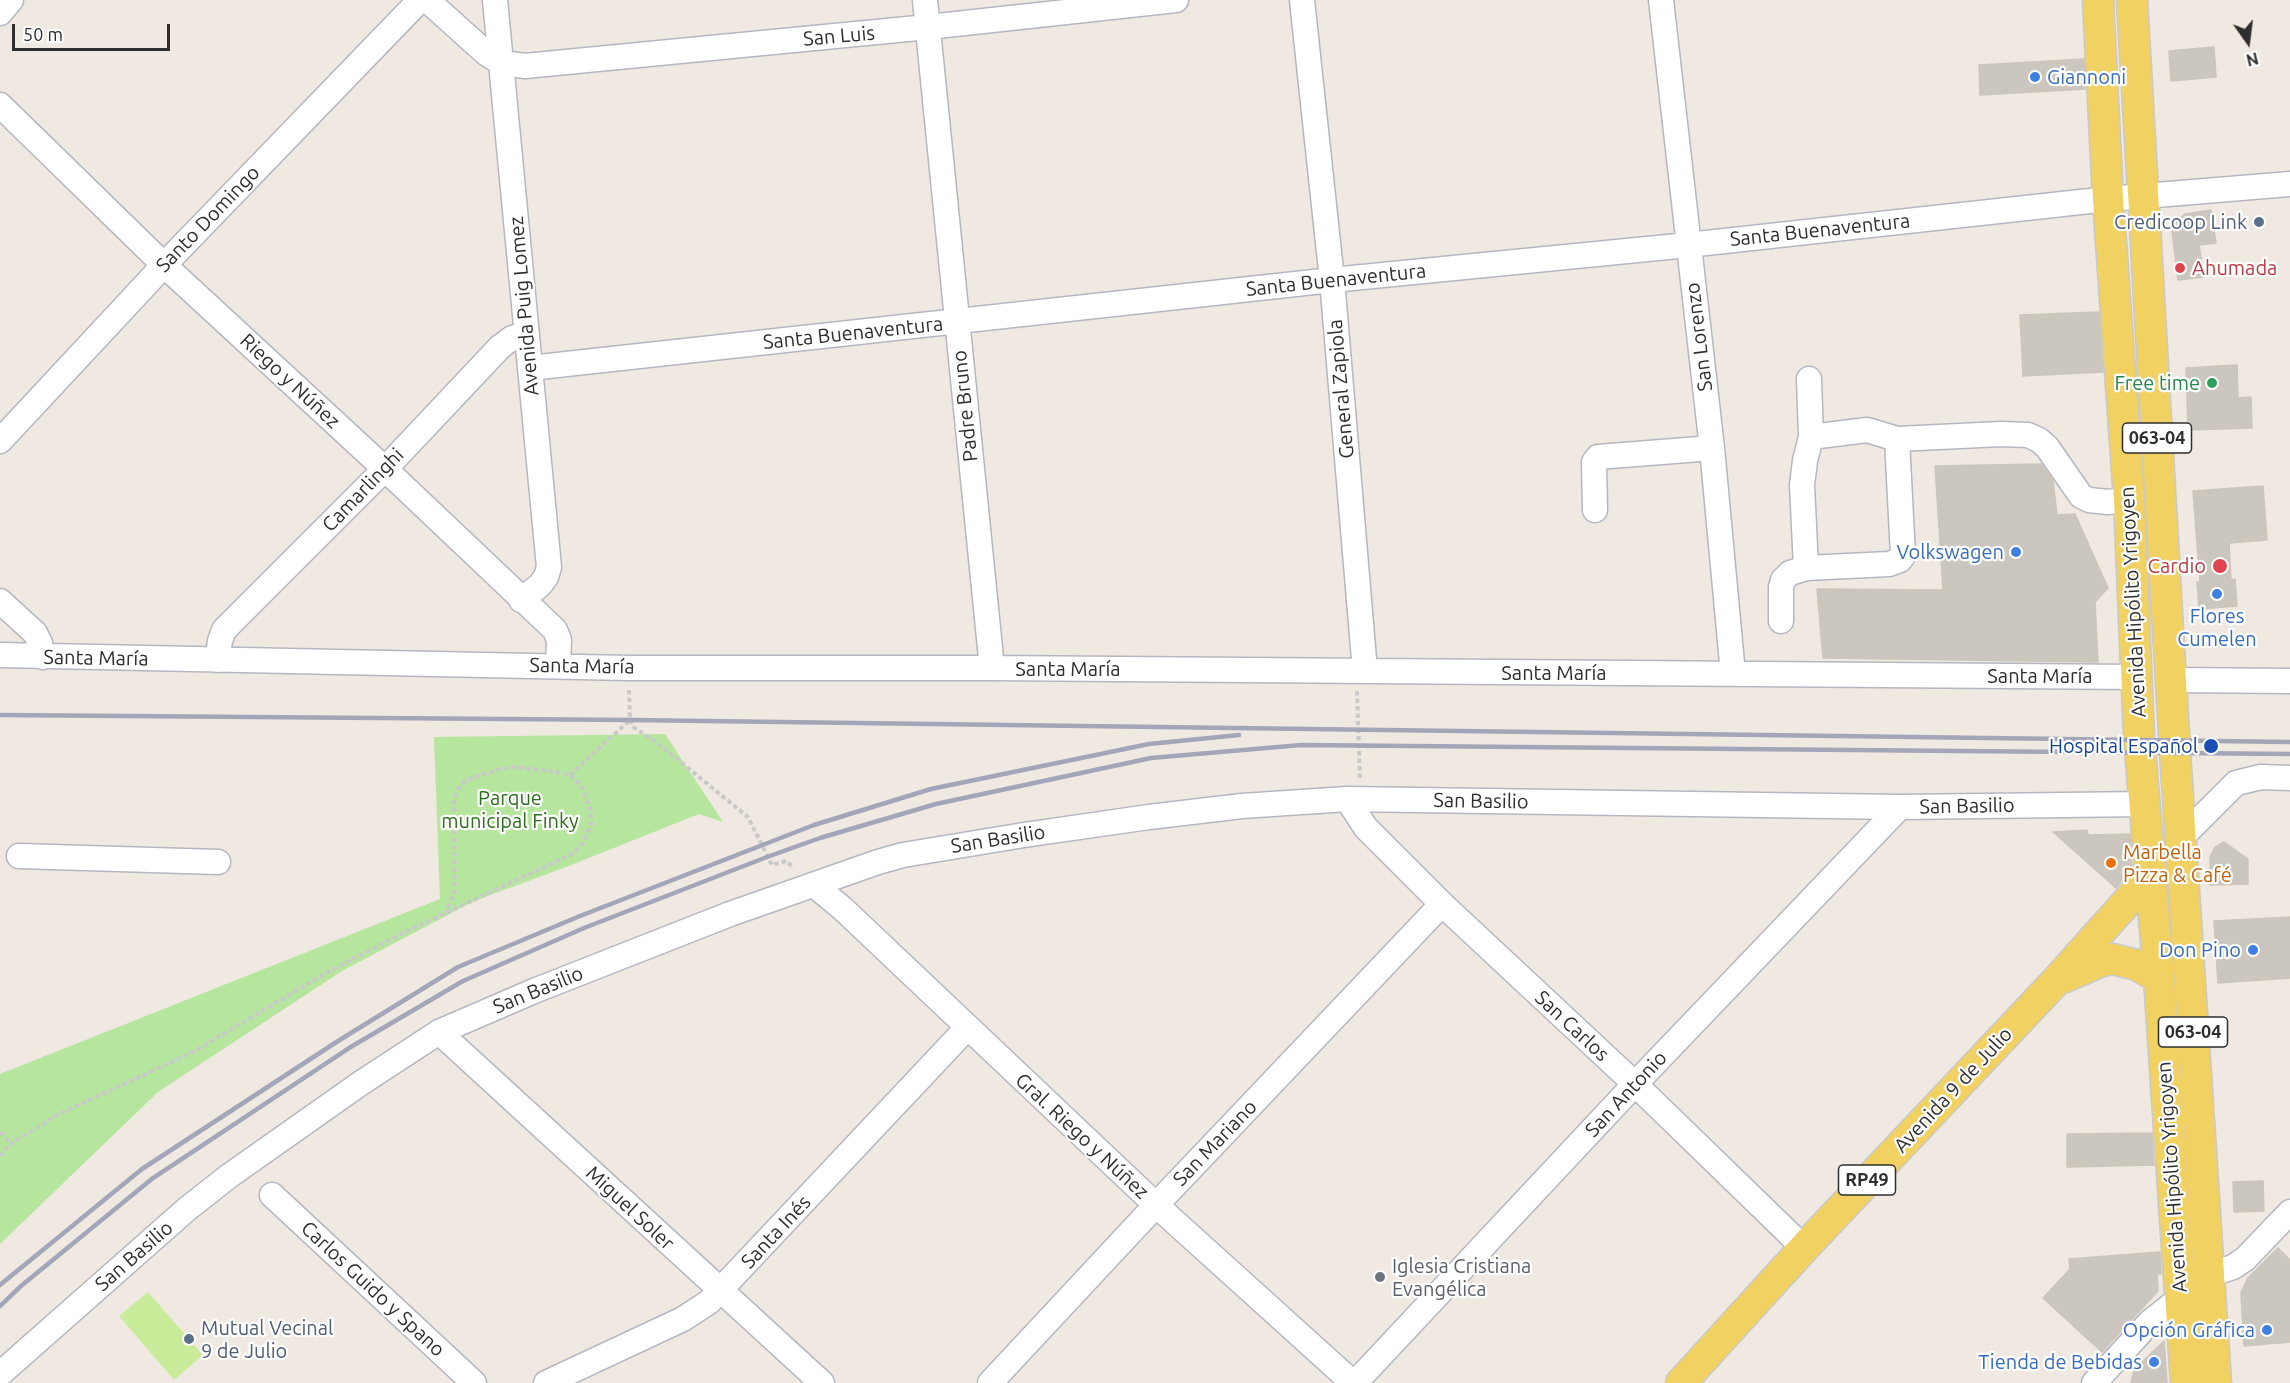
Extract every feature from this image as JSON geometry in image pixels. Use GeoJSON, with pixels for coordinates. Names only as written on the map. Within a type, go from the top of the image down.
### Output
{"type":"FeatureCollection","features":[{"type":"Feature","properties":{"kind":"main road","name":"Avenida Hipólito Yrigoyen"},"geometry":{"type":"LineString","coordinates":[[2098,0],[2108,199],[2128,500],[2139,737],[2152,874],[2186,1383]]}},
{"type":"Feature","properties":{"kind":"main road","name":"Avenida Hipólito Yrigoyen"},"geometry":{"type":"LineString","coordinates":[[2132,0],[2174,737],[2216,1383]]}},
{"type":"Feature","properties":{"kind":"main road"},"geometry":{"type":"LineString","coordinates":[[2139,737],[2174,737]]}},
{"type":"Feature","properties":{"kind":"main road","name":"Avenida 9 de Julio"},"geometry":{"type":"LineString","coordinates":[[1680,1383],[2057,980],[2152,874]]}},
{"type":"Feature","properties":{"kind":"main road","name":"RP49"},"geometry":{"type":"LineString","coordinates":[[2057,980],[2102,961],[2113,959],[2137,965],[2159,978]]}},
{"type":"Feature","properties":{"kind":"street"},"geometry":{"type":"LineString","coordinates":[[0,13],[11,0]]}},
{"type":"Feature","properties":{"kind":"street","name":"Santo Domingo"},"geometry":{"type":"LineString","coordinates":[[0,441],[164,265],[420,0]]}},
{"type":"Feature","properties":{"kind":"street"},"geometry":{"type":"LineString","coordinates":[[427,0],[487,54],[502,63]]}},
{"type":"Feature","properties":{"kind":"street","name":"Avenida Puig Lomez"},"geometry":{"type":"LineString","coordinates":[[495,0],[549,567],[540,585],[521,600]]}},
{"type":"Feature","properties":{"kind":"street","name":"Padre Bruno"},"geometry":{"type":"LineString","coordinates":[[925,0],[992,668]]}},
{"type":"Feature","properties":{"kind":"street","name":"San Luis"},"geometry":{"type":"LineString","coordinates":[[502,63],[525,66],[928,27],[1176,0]]}},
{"type":"Feature","properties":{"kind":"street","name":"General Zapiola"},"geometry":{"type":"LineString","coordinates":[[1302,0],[1332,280],[1365,671]]}},
{"type":"Feature","properties":{"kind":"street","name":"San Lorenzo"},"geometry":{"type":"LineString","coordinates":[[1661,0],[1712,448],[1733,674]]}},
{"type":"Feature","properties":{"kind":"street","name":"Riego y Núñez"},"geometry":{"type":"LineString","coordinates":[[0,105],[164,265],[555,630],[559,640],[558,665]]}},
{"type":"Feature","properties":{"kind":"street","name":"Santa Buenaventura"},"geometry":{"type":"LineString","coordinates":[[530,368],[1332,280],[2143,195],[2290,184]]}},
{"type":"Feature","properties":{"kind":"street","name":"Camarlinghi"},"geometry":{"type":"LineString","coordinates":[[217,660],[224,630],[385,469],[500,347],[512,338],[527,334]]}},
{"type":"Feature","properties":{"kind":"street"},"geometry":{"type":"LineString","coordinates":[[1806,568],[1802,485],[1804,461],[1811,437],[1809,380]]}},
{"type":"Feature","properties":{"kind":"street"},"geometry":{"type":"LineString","coordinates":[[1811,437],[1867,430],[1897,439],[2001,434],[2028,435],[2048,447],[2081,496],[2089,500],[2108,502],[2128,500]]}},
{"type":"Feature","properties":{"kind":"street"},"geometry":{"type":"LineString","coordinates":[[1781,621],[1780,594],[1783,580],[1790,573],[1806,568],[1889,564],[1900,560],[1903,556],[1897,439]]}},
{"type":"Feature","properties":{"kind":"street"},"geometry":{"type":"LineString","coordinates":[[1595,510],[1594,462],[1598,457],[1712,448]]}},
{"type":"Feature","properties":{"kind":"street"},"geometry":{"type":"LineString","coordinates":[[0,601],[34,633],[40,643],[43,657]]}},
{"type":"Feature","properties":{"kind":"street","name":"Santa María"},"geometry":{"type":"LineString","coordinates":[[0,655],[628,668],[992,668],[2137,677]]}},
{"type":"Feature","properties":{"kind":"street"},"geometry":{"type":"LineString","coordinates":[[2172,680],[2290,681]]}},
{"type":"Feature","properties":{"kind":"street"},"geometry":{"type":"LineString","coordinates":[[2181,838],[2236,783],[2262,777],[2290,777]]}},
{"type":"Feature","properties":{"kind":"street","name":"San Basilio"},"geometry":{"type":"LineString","coordinates":[[0,1374],[179,1216],[229,1176],[361,1083],[439,1032],[534,990],[730,914],[903,855],[1024,835],[1242,806],[1354,799],[1900,807],[2146,804]]}},
{"type":"Feature","properties":{"kind":"street","name":"San Carlos"},"geometry":{"type":"LineString","coordinates":[[1354,799],[1366,828],[1442,904],[1635,1084],[1804,1248]]}},
{"type":"Feature","properties":{"kind":"street","name":"San Antonio"},"geometry":{"type":"LineString","coordinates":[[1354,1383],[1900,807]]}},
{"type":"Feature","properties":{"kind":"street"},"geometry":{"type":"LineString","coordinates":[[19,856],[218,862]]}},
{"type":"Feature","properties":{"kind":"street","name":"Gral. Riego y Núñez"},"geometry":{"type":"LineString","coordinates":[[814,885],[843,908],[1156,1205],[1354,1383]]}},
{"type":"Feature","properties":{"kind":"street","name":"San Mariano"},"geometry":{"type":"LineString","coordinates":[[990,1383],[1442,904]]}},
{"type":"Feature","properties":{"kind":"street","name":"Santa Inés"},"geometry":{"type":"LineString","coordinates":[[546,1383],[683,1319],[709,1302],[967,1028]]}},
{"type":"Feature","properties":{"kind":"street","name":"Miguel Soler"},"geometry":{"type":"LineString","coordinates":[[439,1032],[822,1383]]}},
{"type":"Feature","properties":{"kind":"street","name":"Carlos Guido y Spano"},"geometry":{"type":"LineString","coordinates":[[272,1195],[474,1383]]}},
{"type":"Feature","properties":{"kind":"street"},"geometry":{"type":"LineString","coordinates":[[2209,1275],[2233,1267],[2245,1259],[2290,1212]]}},
{"type":"Feature","properties":{"kind":"street"},"geometry":{"type":"LineString","coordinates":[[2094,1383],[2150,1322],[2180,1298]]}},
{"type":"Feature","properties":{"kind":"path"},"geometry":{"type":"LineString","coordinates":[[628,668],[630,720],[633,727],[656,742],[748,817],[772,864],[786,861],[814,885]]}},
{"type":"Feature","properties":{"kind":"path"},"geometry":{"type":"LineString","coordinates":[[1354,799],[1357,686],[1365,671]]}},
{"type":"Feature","properties":{"kind":"path"},"geometry":{"type":"LineString","coordinates":[[570,775],[630,720]]}},
{"type":"Feature","properties":{"kind":"path"},"geometry":{"type":"LineString","coordinates":[[0,1156],[11,1144],[57,1115],[193,1052],[326,973],[446,912],[574,852],[584,841],[591,824],[586,795],[581,784],[570,775],[513,767],[466,780],[459,788],[454,808],[455,890],[446,912]]}},
{"type":"Feature","properties":{"kind":"path"},"geometry":{"type":"LineString","coordinates":[[0,1133],[11,1144]]}},
{"type":"Feature","properties":{"kind":"green space","name":"Parque municipal Finky"},"geometry":{"type":"Polygon","coordinates":[[[665,734],[723,822],[699,814],[474,901],[342,971],[158,1092],[0,1244],[0,1074],[440,899],[434,737],[665,734]]]}},
{"type":"Feature","properties":{"kind":"green space"},"geometry":{"type":"Polygon","coordinates":[[[148,1292],[203,1355],[174,1380],[119,1316],[148,1292]]]}},
{"type":"Feature","properties":{"kind":"building"},"geometry":{"type":"Polygon","coordinates":[[[2214,47],[2216,77],[2171,81],[2169,51],[2214,47]]]}},
{"type":"Feature","properties":{"kind":"building","name":"Giannoni"},"geometry":{"type":"Polygon","coordinates":[[[2084,59],[2085,89],[1980,95],[1979,65],[2084,59]]]}},
{"type":"Feature","properties":{"kind":"building"},"geometry":{"type":"Polygon","coordinates":[[[2211,210],[2216,243],[2199,245],[2204,277],[2178,280],[2173,224],[2185,214],[2211,210]]]}},
{"type":"Feature","properties":{"kind":"building"},"geometry":{"type":"Polygon","coordinates":[[[2099,312],[2103,372],[2023,376],[2020,315],[2099,312]]]}},
{"type":"Feature","properties":{"kind":"building"},"geometry":{"type":"Polygon","coordinates":[[[2237,365],[2238,398],[2251,397],[2252,428],[2188,430],[2186,368],[2237,365]]]}},
{"type":"Feature","properties":{"kind":"building","name":"Volkswagen"},"geometry":{"type":"Polygon","coordinates":[[[2041,464],[2053,481],[2057,515],[2075,514],[2108,588],[2095,602],[2098,662],[1823,658],[1817,589],[1943,590],[1935,466],[2041,464]]]}},
{"type":"Feature","properties":{"kind":"building"},"geometry":{"type":"Polygon","coordinates":[[[2263,486],[2267,540],[2229,543],[2231,580],[2235,579],[2237,606],[2199,609],[2197,582],[2200,582],[2193,491],[2263,486]]]}},
{"type":"Feature","properties":{"kind":"building","name":"Marbella Pizza & Café"},"geometry":{"type":"Polygon","coordinates":[[[2087,830],[2088,835],[2130,834],[2132,867],[2116,888],[2053,832],[2087,830]]]}},
{"type":"Feature","properties":{"kind":"building"},"geometry":{"type":"Polygon","coordinates":[[[2224,842],[2248,859],[2248,884],[2210,885],[2210,857],[2215,847],[2224,842]]]}},
{"type":"Feature","properties":{"kind":"building","name":"Don Pino"},"geometry":{"type":"Polygon","coordinates":[[[2290,917],[2290,978],[2218,983],[2214,921],[2290,917]]]}},
{"type":"Feature","properties":{"kind":"building"},"geometry":{"type":"Polygon","coordinates":[[[2152,1133],[2154,1165],[2067,1167],[2067,1134],[2152,1133]]]}},
{"type":"Feature","properties":{"kind":"building"},"geometry":{"type":"Polygon","coordinates":[[[2263,1181],[2264,1211],[2234,1212],[2233,1182],[2263,1181]]]}},
{"type":"Feature","properties":{"kind":"building"},"geometry":{"type":"Polygon","coordinates":[[[2278,1248],[2290,1260],[2290,1342],[2244,1346],[2241,1293],[2248,1278],[2278,1248]]]}},
{"type":"Feature","properties":{"kind":"building"},"geometry":{"type":"Polygon","coordinates":[[[2160,1252],[2161,1274],[2157,1274],[2158,1291],[2102,1352],[2043,1298],[2070,1269],[2069,1259],[2160,1252]]]}},
{"type":"Feature","properties":{"kind":"building","name":"Tienda de Bebidas"},"geometry":{"type":"Polygon","coordinates":[[[2164,1341],[2167,1383],[2131,1383],[2134,1370],[2164,1341]]]}},
{"type":"Feature","properties":{"kind":"railway"},"geometry":{"type":"LineString","coordinates":[[0,715],[630,720],[2290,742]]}},
{"type":"Feature","properties":{"kind":"railway"},"geometry":{"type":"LineString","coordinates":[[0,1285],[142,1169],[338,1041],[458,967],[580,916],[814,825],[931,789],[1149,744],[1239,735]]}},
{"type":"Feature","properties":{"kind":"railway"},"geometry":{"type":"LineString","coordinates":[[0,1306],[21,1286],[153,1178],[349,1048],[463,981],[584,928],[767,857],[820,838],[936,804],[1151,758],[1301,745],[2290,754]]}},
{"type":"Feature","properties":{"kind":"place","name":"Giannoni"},"geometry":{"type":"Point","coordinates":[2035,77]}},
{"type":"Feature","properties":{"kind":"place","name":"Credicoop Link"},"geometry":{"type":"Point","coordinates":[2259,222]}},
{"type":"Feature","properties":{"kind":"place","name":"Ahumada"},"geometry":{"type":"Point","coordinates":[2180,268]}},
{"type":"Feature","properties":{"kind":"place","name":"Free time"},"geometry":{"type":"Point","coordinates":[2212,383]}},
{"type":"Feature","properties":{"kind":"place","name":"Volkswagen"},"geometry":{"type":"Point","coordinates":[2016,552]}},
{"type":"Feature","properties":{"kind":"place","name":"Cardio"},"geometry":{"type":"Point","coordinates":[2220,566]}},
{"type":"Feature","properties":{"kind":"place","name":"Flores Cumelen"},"geometry":{"type":"Point","coordinates":[2217,594]}},
{"type":"Feature","properties":{"kind":"place","name":"Hospital Español"},"geometry":{"type":"Point","coordinates":[2211,746]}},
{"type":"Feature","properties":{"kind":"place","name":"Marbella Pizza & Café"},"geometry":{"type":"Point","coordinates":[2111,863]}},
{"type":"Feature","properties":{"kind":"place","name":"Don Pino"},"geometry":{"type":"Point","coordinates":[2253,950]}},
{"type":"Feature","properties":{"kind":"place","name":"Iglesia Cristiana Evangélica"},"geometry":{"type":"Point","coordinates":[1380,1277]}},
{"type":"Feature","properties":{"kind":"place","name":"Opción Gráfica"},"geometry":{"type":"Point","coordinates":[2267,1330]}},
{"type":"Feature","properties":{"kind":"place","name":"Mutual Vecinal 9 de Julio"},"geometry":{"type":"Point","coordinates":[189,1339]}},
{"type":"Feature","properties":{"kind":"place","name":"Tienda de Bebidas"},"geometry":{"type":"Point","coordinates":[2154,1362]}}]}
